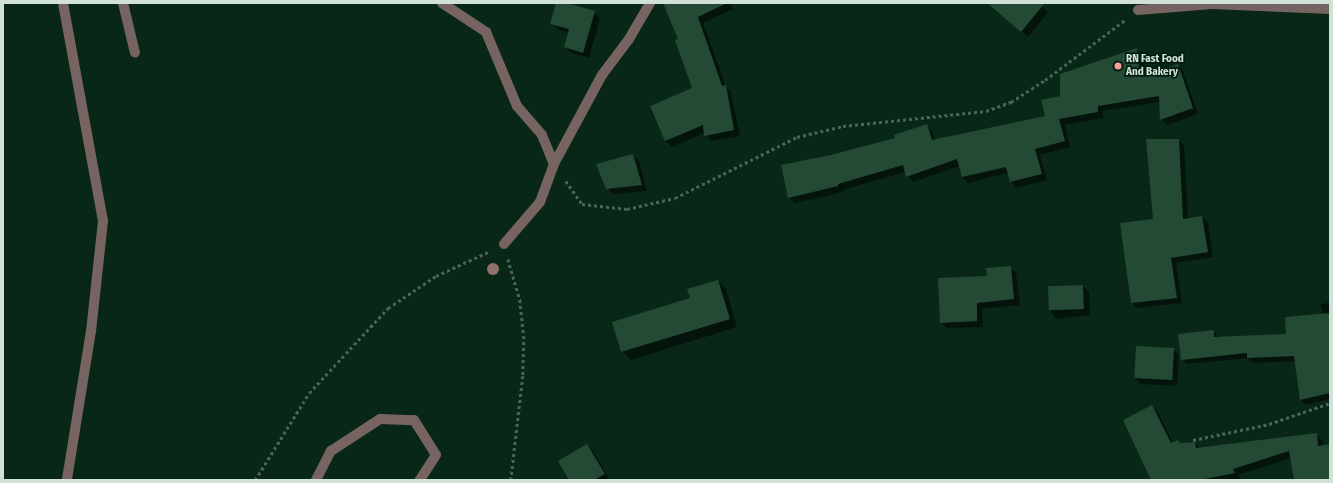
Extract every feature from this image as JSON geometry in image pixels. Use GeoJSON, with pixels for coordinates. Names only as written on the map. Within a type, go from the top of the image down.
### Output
{"type":"FeatureCollection","features":[{"type":"Feature","properties":{"kind":"street"},"geometry":{"type":"LineString","coordinates":[[63,3],[103,221],[91,331],[67,480]]}},
{"type":"Feature","properties":{"kind":"street"},"geometry":{"type":"LineString","coordinates":[[123,3],[135,53]]}},
{"type":"Feature","properties":{"kind":"street"},"geometry":{"type":"LineString","coordinates":[[442,3],[486,32],[517,106],[542,135],[554,164]]}},
{"type":"Feature","properties":{"kind":"street"},"geometry":{"type":"LineString","coordinates":[[504,244],[540,202],[554,164],[602,75],[629,39],[650,3]]}},
{"type":"Feature","properties":{"kind":"street"},"geometry":{"type":"LineString","coordinates":[[1138,10],[1212,4],[1330,9]]}},
{"type":"Feature","properties":{"kind":"street"},"geometry":{"type":"LineString","coordinates":[[316,480],[331,451],[380,419],[414,420],[436,455],[420,480]]}},
{"type":"Feature","properties":{"kind":"path"},"geometry":{"type":"LineString","coordinates":[[554,164],[582,204],[627,209],[675,198],[797,137],[843,126],[986,111],[1010,102],[1138,10]]}},
{"type":"Feature","properties":{"kind":"path"},"geometry":{"type":"LineString","coordinates":[[255,480],[309,393],[388,308],[436,276],[504,244],[520,300],[524,336],[523,376],[511,480]]}},
{"type":"Feature","properties":{"kind":"path"},"geometry":{"type":"LineString","coordinates":[[1193,440],[1269,424],[1330,403]]}},
{"type":"Feature","properties":{"kind":"building"},"geometry":{"type":"Polygon","coordinates":[[[556,3],[567,3],[595,11],[583,53],[564,47],[569,29],[550,24],[556,3]]]}},
{"type":"Feature","properties":{"kind":"building"},"geometry":{"type":"Polygon","coordinates":[[[663,3],[727,3],[698,17],[722,86],[726,85],[734,130],[704,136],[703,125],[665,141],[650,106],[692,88],[675,40],[678,39],[663,3]]]}},
{"type":"Feature","properties":{"kind":"building"},"geometry":{"type":"Polygon","coordinates":[[[987,3],[1045,3],[1021,32],[987,3]]]}},
{"type":"Feature","properties":{"kind":"building"},"geometry":{"type":"Polygon","coordinates":[[[1137,48],[1140,77],[1178,64],[1193,108],[1160,120],[1159,96],[1098,106],[1098,112],[1059,119],[1065,141],[1035,149],[1042,174],[1010,182],[1006,167],[962,177],[957,159],[906,177],[903,165],[838,184],[838,186],[788,198],[781,165],[831,155],[895,138],[894,135],[927,124],[932,140],[1045,116],[1041,100],[1060,96],[1060,74],[1137,48]]]}},
{"type":"Feature","properties":{"kind":"building"},"geometry":{"type":"Polygon","coordinates":[[[1146,139],[1179,139],[1183,219],[1202,216],[1208,252],[1171,258],[1177,298],[1131,303],[1120,223],[1153,219],[1146,139]]]}},
{"type":"Feature","properties":{"kind":"building"},"geometry":{"type":"Polygon","coordinates":[[[633,154],[642,185],[606,189],[596,164],[633,154]]]}},
{"type":"Feature","properties":{"kind":"building"},"geometry":{"type":"Polygon","coordinates":[[[1011,266],[1014,299],[977,303],[977,321],[940,323],[938,278],[987,276],[986,268],[1011,266]]]}},
{"type":"Feature","properties":{"kind":"building"},"geometry":{"type":"Polygon","coordinates":[[[718,280],[730,319],[621,352],[612,322],[690,298],[687,289],[718,280]]]}},
{"type":"Feature","properties":{"kind":"building"},"geometry":{"type":"Polygon","coordinates":[[[1083,285],[1084,309],[1049,310],[1048,286],[1083,285]]]}},
{"type":"Feature","properties":{"kind":"building"},"geometry":{"type":"Polygon","coordinates":[[[1330,313],[1330,393],[1300,400],[1294,356],[1247,358],[1247,353],[1181,360],[1178,334],[1214,330],[1214,337],[1286,334],[1285,317],[1330,313]]]}},
{"type":"Feature","properties":{"kind":"building"},"geometry":{"type":"Polygon","coordinates":[[[1136,346],[1174,348],[1172,380],[1134,378],[1136,346]]]}},
{"type":"Feature","properties":{"kind":"building"},"geometry":{"type":"Polygon","coordinates":[[[1152,405],[1171,443],[1178,440],[1180,443],[1195,442],[1196,448],[1317,433],[1318,446],[1330,444],[1330,480],[1294,480],[1289,451],[1233,469],[1235,473],[1199,480],[1151,480],[1123,420],[1152,405]]]}},
{"type":"Feature","properties":{"kind":"building"},"geometry":{"type":"Polygon","coordinates":[[[587,444],[605,474],[594,480],[569,480],[558,461],[587,444]]]}},
{"type":"Feature","properties":{"kind":"place","name":"RN Fast Food And Bakery"},"geometry":{"type":"Point","coordinates":[1118,66]}}]}
